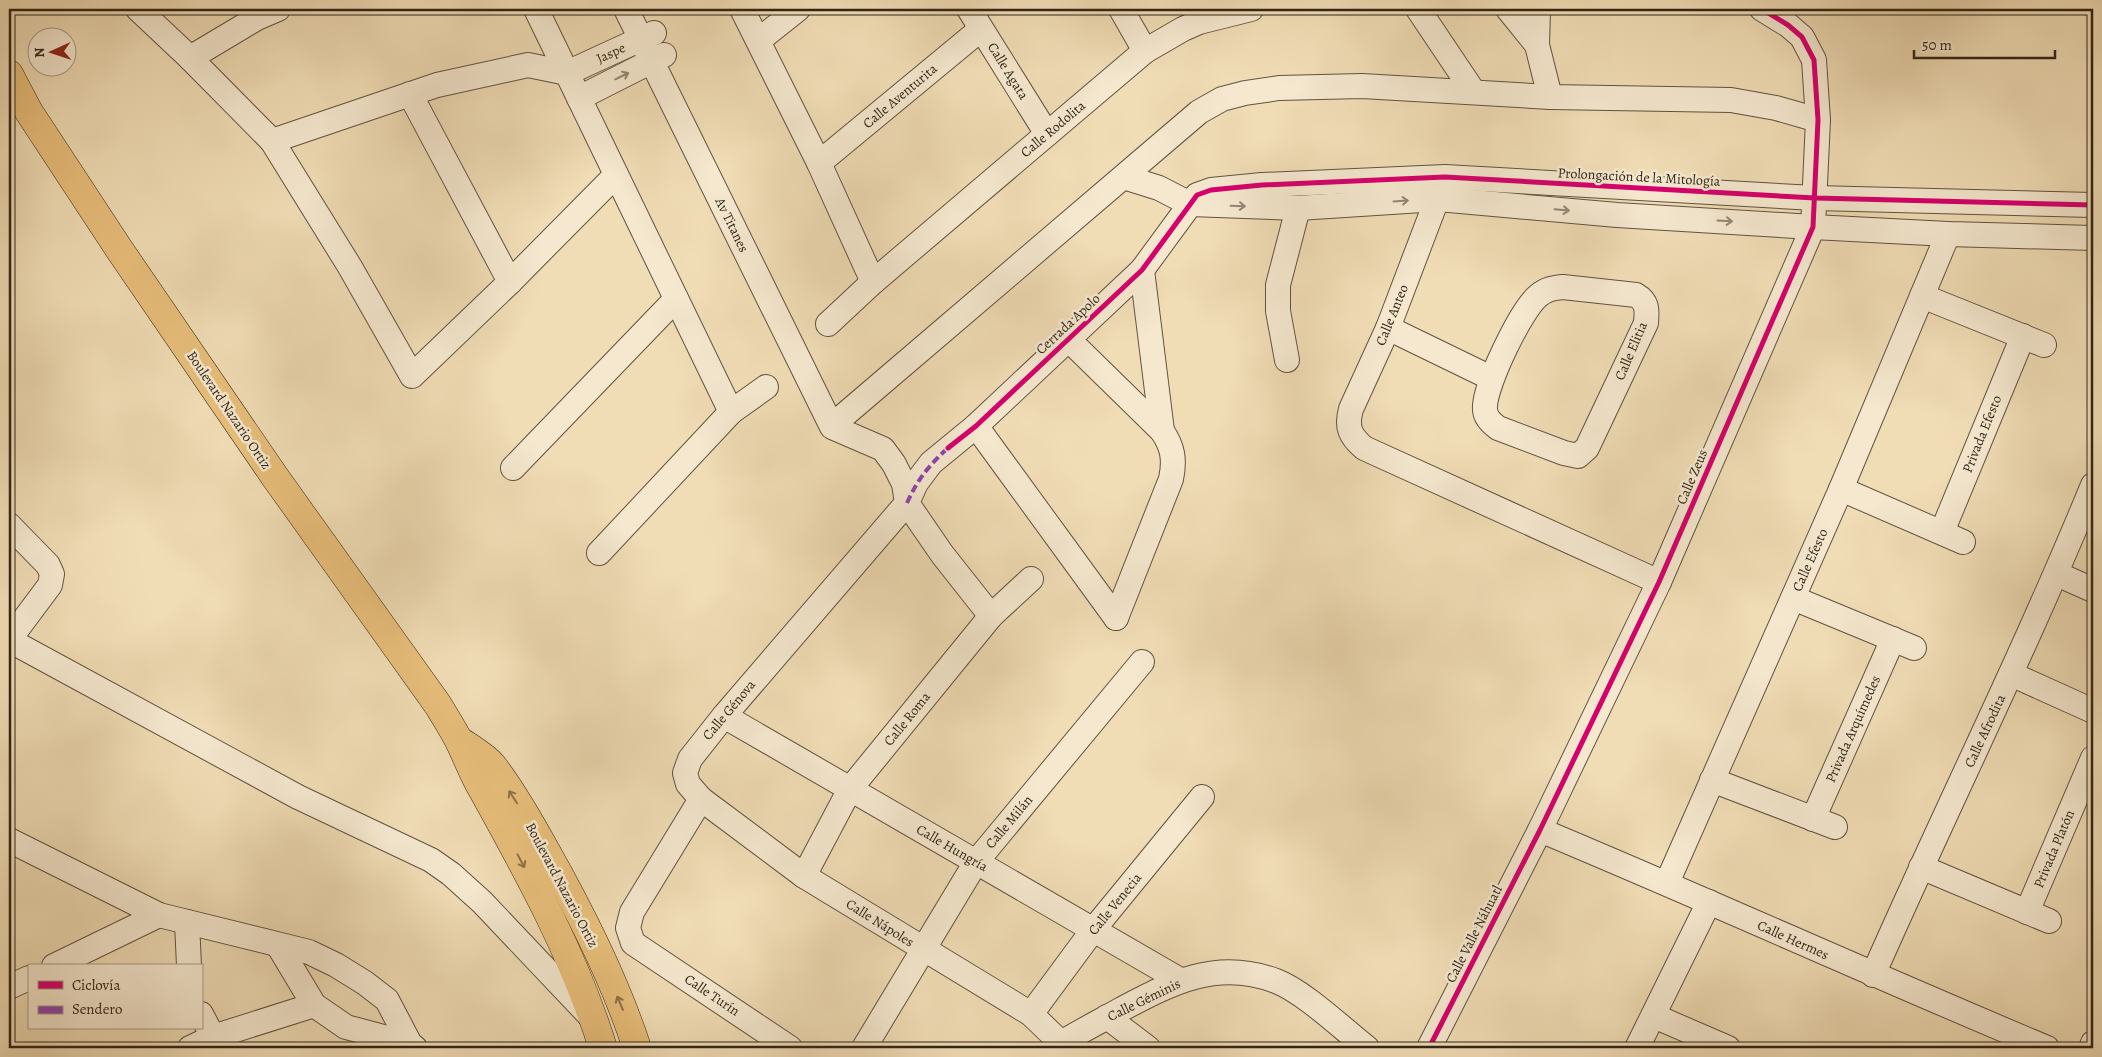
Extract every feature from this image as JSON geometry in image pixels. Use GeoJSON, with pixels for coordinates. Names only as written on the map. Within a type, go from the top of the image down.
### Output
{"type":"FeatureCollection","features":[{"type":"Feature","properties":{"kind":"main road","name":"Boulevard Nazario Ortiz"},"geometry":{"type":"LineString","coordinates":[[9,74],[34,120],[119,249],[280,485],[438,705],[459,740],[474,774],[531,880],[567,955],[594,1020],[603,1048]]}},
{"type":"Feature","properties":{"kind":"main road","name":"Boulevard Nazario Ortiz"},"geometry":{"type":"LineString","coordinates":[[459,740],[492,765],[532,827],[566,886],[589,933],[630,1027],[637,1048]]}},
{"type":"Feature","properties":{"kind":"street"},"geometry":{"type":"LineString","coordinates":[[138,9],[190,58],[272,141],[350,267],[412,376],[510,282],[616,175]]}},
{"type":"Feature","properties":{"kind":"street"},"geometry":{"type":"LineString","coordinates":[[190,58],[257,18],[278,9]]}},
{"type":"Feature","properties":{"kind":"street"},"geometry":{"type":"LineString","coordinates":[[536,9],[731,412]]}},
{"type":"Feature","properties":{"kind":"street","name":"Av Titanes"},"geometry":{"type":"LineString","coordinates":[[626,9],[648,36]]}},
{"type":"Feature","properties":{"kind":"street","name":"Av Titanes"},"geometry":{"type":"LineString","coordinates":[[642,9],[648,36],[658,58],[698,128],[807,343],[844,425]]}},
{"type":"Feature","properties":{"kind":"street"},"geometry":{"type":"LineString","coordinates":[[742,9],[819,163],[873,282]]}},
{"type":"Feature","properties":{"kind":"street"},"geometry":{"type":"LineString","coordinates":[[759,40],[798,9]]}},
{"type":"Feature","properties":{"kind":"street"},"geometry":{"type":"LineString","coordinates":[[1120,9],[1145,51]]}},
{"type":"Feature","properties":{"kind":"street","name":"Calle Rodolita"},"geometry":{"type":"LineString","coordinates":[[828,324],[873,282],[1145,51],[1183,29],[1200,22],[1251,9]]}},
{"type":"Feature","properties":{"kind":"street"},"geometry":{"type":"LineString","coordinates":[[1418,9],[1473,91]]}},
{"type":"Feature","properties":{"kind":"street"},"geometry":{"type":"LineString","coordinates":[[1508,9],[1537,45]]}},
{"type":"Feature","properties":{"kind":"street"},"geometry":{"type":"LineString","coordinates":[[1538,9],[1537,45],[1550,97]]}},
{"type":"Feature","properties":{"kind":"street","name":"Calle Zeus"},"geometry":{"type":"LineString","coordinates":[[1540,830],[1659,582],[1813,227],[1818,120],[1814,60],[1802,38],[1788,25],[1762,9]]}},
{"type":"Feature","properties":{"kind":"street","name":"Calle Agata"},"geometry":{"type":"LineString","coordinates":[[975,19],[1047,134]]}},
{"type":"Feature","properties":{"kind":"street","name":"Calle Aventurita"},"geometry":{"type":"LineString","coordinates":[[819,163],[975,19]]}},
{"type":"Feature","properties":{"kind":"street","name":"Jaspe"},"geometry":{"type":"LineString","coordinates":[[567,73],[648,36]]}},
{"type":"Feature","properties":{"kind":"street","name":"Jaspe"},"geometry":{"type":"LineString","coordinates":[[579,98],[658,58]]}},
{"type":"Feature","properties":{"kind":"street"},"geometry":{"type":"LineString","coordinates":[[272,141],[437,85],[528,65],[567,73]]}},
{"type":"Feature","properties":{"kind":"street"},"geometry":{"type":"LineString","coordinates":[[991,616],[942,554],[906,503],[904,484],[894,464],[883,449],[844,425],[1198,112],[1222,98],[1279,88],[1362,86],[1550,97],[1731,100],[1776,108],[1818,120]]}},
{"type":"Feature","properties":{"kind":"street"},"geometry":{"type":"LineString","coordinates":[[410,94],[510,282]]}},
{"type":"Feature","properties":{"kind":"street"},"geometry":{"type":"LineString","coordinates":[[1124,177],[1159,188],[1190,204]]}},
{"type":"Feature","properties":{"kind":"street","name":"Prolongación de la Mitología"},"geometry":{"type":"LineString","coordinates":[[1190,204],[1197,195],[1211,190],[1238,186],[1442,188],[2093,206]]}},
{"type":"Feature","properties":{"kind":"street","name":"Prolongación de la Mitología"},"geometry":{"type":"LineString","coordinates":[[1190,204],[1298,208],[1442,188],[1618,215],[1948,234],[2093,238]]}},
{"type":"Feature","properties":{"kind":"street","name":"Calle Anteo"},"geometry":{"type":"LineString","coordinates":[[1442,188],[1388,328],[1351,409],[1348,420],[1353,439],[1364,448],[1659,582]]}},
{"type":"Feature","properties":{"kind":"street","name":"Cerrada Apolo"},"geometry":{"type":"LineString","coordinates":[[948,448],[976,426],[1142,270],[1190,204]]}},
{"type":"Feature","properties":{"kind":"street"},"geometry":{"type":"LineString","coordinates":[[1287,360],[1276,297],[1298,208]]}},
{"type":"Feature","properties":{"kind":"street","name":"Calle Efesto"},"geometry":{"type":"LineString","coordinates":[[1667,883],[1841,490],[1948,234]]}},
{"type":"Feature","properties":{"kind":"street","name":"Cerrada Apolo"},"geometry":{"type":"LineString","coordinates":[[1142,270],[1162,431]]}},
{"type":"Feature","properties":{"kind":"street","name":"Calle Elitia"},"geometry":{"type":"LineString","coordinates":[[1563,287],[1636,295],[1646,305],[1646,323],[1587,448],[1578,456],[1556,450],[1498,428],[1490,422],[1485,406],[1491,378],[1536,297],[1550,289],[1563,287]]}},
{"type":"Feature","properties":{"kind":"street","name":"Privada Efesto"},"geometry":{"type":"LineString","coordinates":[[1922,296],[2033,340],[1942,532]]}},
{"type":"Feature","properties":{"kind":"street"},"geometry":{"type":"LineString","coordinates":[[513,468],[676,299]]}},
{"type":"Feature","properties":{"kind":"street"},"geometry":{"type":"LineString","coordinates":[[1388,328],[1491,378]]}},
{"type":"Feature","properties":{"kind":"street","name":"Cerrada Apolo"},"geometry":{"type":"LineString","coordinates":[[976,426],[1116,618],[1171,479],[1174,464],[1173,455],[1170,442],[1162,431],[1068,339]]}},
{"type":"Feature","properties":{"kind":"street"},"geometry":{"type":"LineString","coordinates":[[599,553],[731,412],[766,387]]}},
{"type":"Feature","properties":{"kind":"street","name":"Calle Génova"},"geometry":{"type":"LineString","coordinates":[[700,799],[688,784],[685,773],[690,759],[724,716],[906,503],[921,476],[931,463],[948,448]]}},
{"type":"Feature","properties":{"kind":"street","name":"Calle Afrodita"},"geometry":{"type":"LineString","coordinates":[[1874,975],[1921,867],[2057,574],[2093,485]]}},
{"type":"Feature","properties":{"kind":"street"},"geometry":{"type":"LineString","coordinates":[[1841,490],[1963,542]]}},
{"type":"Feature","properties":{"kind":"street"},"geometry":{"type":"LineString","coordinates":[[9,525],[48,565],[52,574],[50,585],[9,640],[298,797],[431,860],[451,874],[482,902],[594,1020]]}},
{"type":"Feature","properties":{"kind":"street"},"geometry":{"type":"LineString","coordinates":[[2057,574],[2093,590]]}},
{"type":"Feature","properties":{"kind":"street","name":"Calle Roma"},"geometry":{"type":"LineString","coordinates":[[804,876],[850,789],[991,616],[1031,578]]}},
{"type":"Feature","properties":{"kind":"street","name":"Privada Arquímedes"},"geometry":{"type":"LineString","coordinates":[[1793,598],[1904,644],[1813,819]]}},
{"type":"Feature","properties":{"kind":"street","name":"Calle Milán"},"geometry":{"type":"LineString","coordinates":[[864,1048],[976,862],[1142,662]]}},
{"type":"Feature","properties":{"kind":"street"},"geometry":{"type":"LineString","coordinates":[[2011,674],[2093,711]]}},
{"type":"Feature","properties":{"kind":"street","name":"Calle Hungría"},"geometry":{"type":"LineString","coordinates":[[724,716],[1180,980]]}},
{"type":"Feature","properties":{"kind":"street","name":"Privada Platón"},"geometry":{"type":"LineString","coordinates":[[2026,912],[2093,758]]}},
{"type":"Feature","properties":{"kind":"street"},"geometry":{"type":"LineString","coordinates":[[1712,780],[1835,827]]}},
{"type":"Feature","properties":{"kind":"street","name":"Calle Venecia"},"geometry":{"type":"LineString","coordinates":[[1031,1014],[1093,930],[1202,797]]}},
{"type":"Feature","properties":{"kind":"street","name":"Calle Nápoles"},"geometry":{"type":"LineString","coordinates":[[700,799],[804,876],[1031,1014],[1057,1045]]}},
{"type":"Feature","properties":{"kind":"street","name":"Calle Turín"},"geometry":{"type":"LineString","coordinates":[[700,799],[632,912],[628,928],[633,943],[790,1048]]}},
{"type":"Feature","properties":{"kind":"street","name":"Calle Hermes"},"geometry":{"type":"LineString","coordinates":[[1540,830],[2047,1048]]}},
{"type":"Feature","properties":{"kind":"street","name":"Calle Valle Náhuatl"},"geometry":{"type":"LineString","coordinates":[[1429,1048],[1540,830]]}},
{"type":"Feature","properties":{"kind":"street"},"geometry":{"type":"LineString","coordinates":[[9,840],[159,915],[309,952],[365,982],[387,1000],[412,1046]]}},
{"type":"Feature","properties":{"kind":"street"},"geometry":{"type":"LineString","coordinates":[[1921,867],[2049,921]]}},
{"type":"Feature","properties":{"kind":"street"},"geometry":{"type":"LineString","coordinates":[[1637,1048],[1708,902]]}},
{"type":"Feature","properties":{"kind":"street"},"geometry":{"type":"LineString","coordinates":[[58,964],[159,915]]}},
{"type":"Feature","properties":{"kind":"street"},"geometry":{"type":"LineString","coordinates":[[187,922],[189,964]]}},
{"type":"Feature","properties":{"kind":"street"},"geometry":{"type":"LineString","coordinates":[[278,945],[314,1005],[351,1038],[412,1046]]}},
{"type":"Feature","properties":{"kind":"street","name":"Calle Géminis"},"geometry":{"type":"LineString","coordinates":[[1057,1045],[1180,980],[1213,972],[1242,972],[1277,981],[1308,1000],[1367,1048]]}},
{"type":"Feature","properties":{"kind":"street"},"geometry":{"type":"LineString","coordinates":[[9,987],[28,978]]}},
{"type":"Feature","properties":{"kind":"street"},"geometry":{"type":"LineString","coordinates":[[190,1048],[213,1037],[314,1005]]}},
{"type":"Feature","properties":{"kind":"street"},"geometry":{"type":"LineString","coordinates":[[202,1016],[213,1037]]}},
{"type":"Feature","properties":{"kind":"street"},"geometry":{"type":"LineString","coordinates":[[1654,1016],[1728,1048]]}},
{"type":"Feature","properties":{"kind":"street"},"geometry":{"type":"LineString","coordinates":[[1107,1018],[1148,1048]]}},
{"type":"Feature","properties":{"kind":"street"},"geometry":{"type":"LineString","coordinates":[[2091,1048],[2093,1042]]}},
{"type":"Feature","properties":{"kind":"marked path"},"geometry":{"type":"LineString","coordinates":[[907,503],[924,473],[948,448]]}},
{"type":"Feature","properties":{"kind":"cycle path"},"geometry":{"type":"LineString","coordinates":[[1429,1048],[1540,830],[1659,582],[1813,227],[1818,120],[1814,60],[1802,37],[1788,25],[1762,9]]}},
{"type":"Feature","properties":{"kind":"cycle path"},"geometry":{"type":"LineString","coordinates":[[948,448],[976,426],[1142,270],[1197,195],[1211,190],[1262,185],[1445,177],[1815,198],[2093,205]]}}]}
